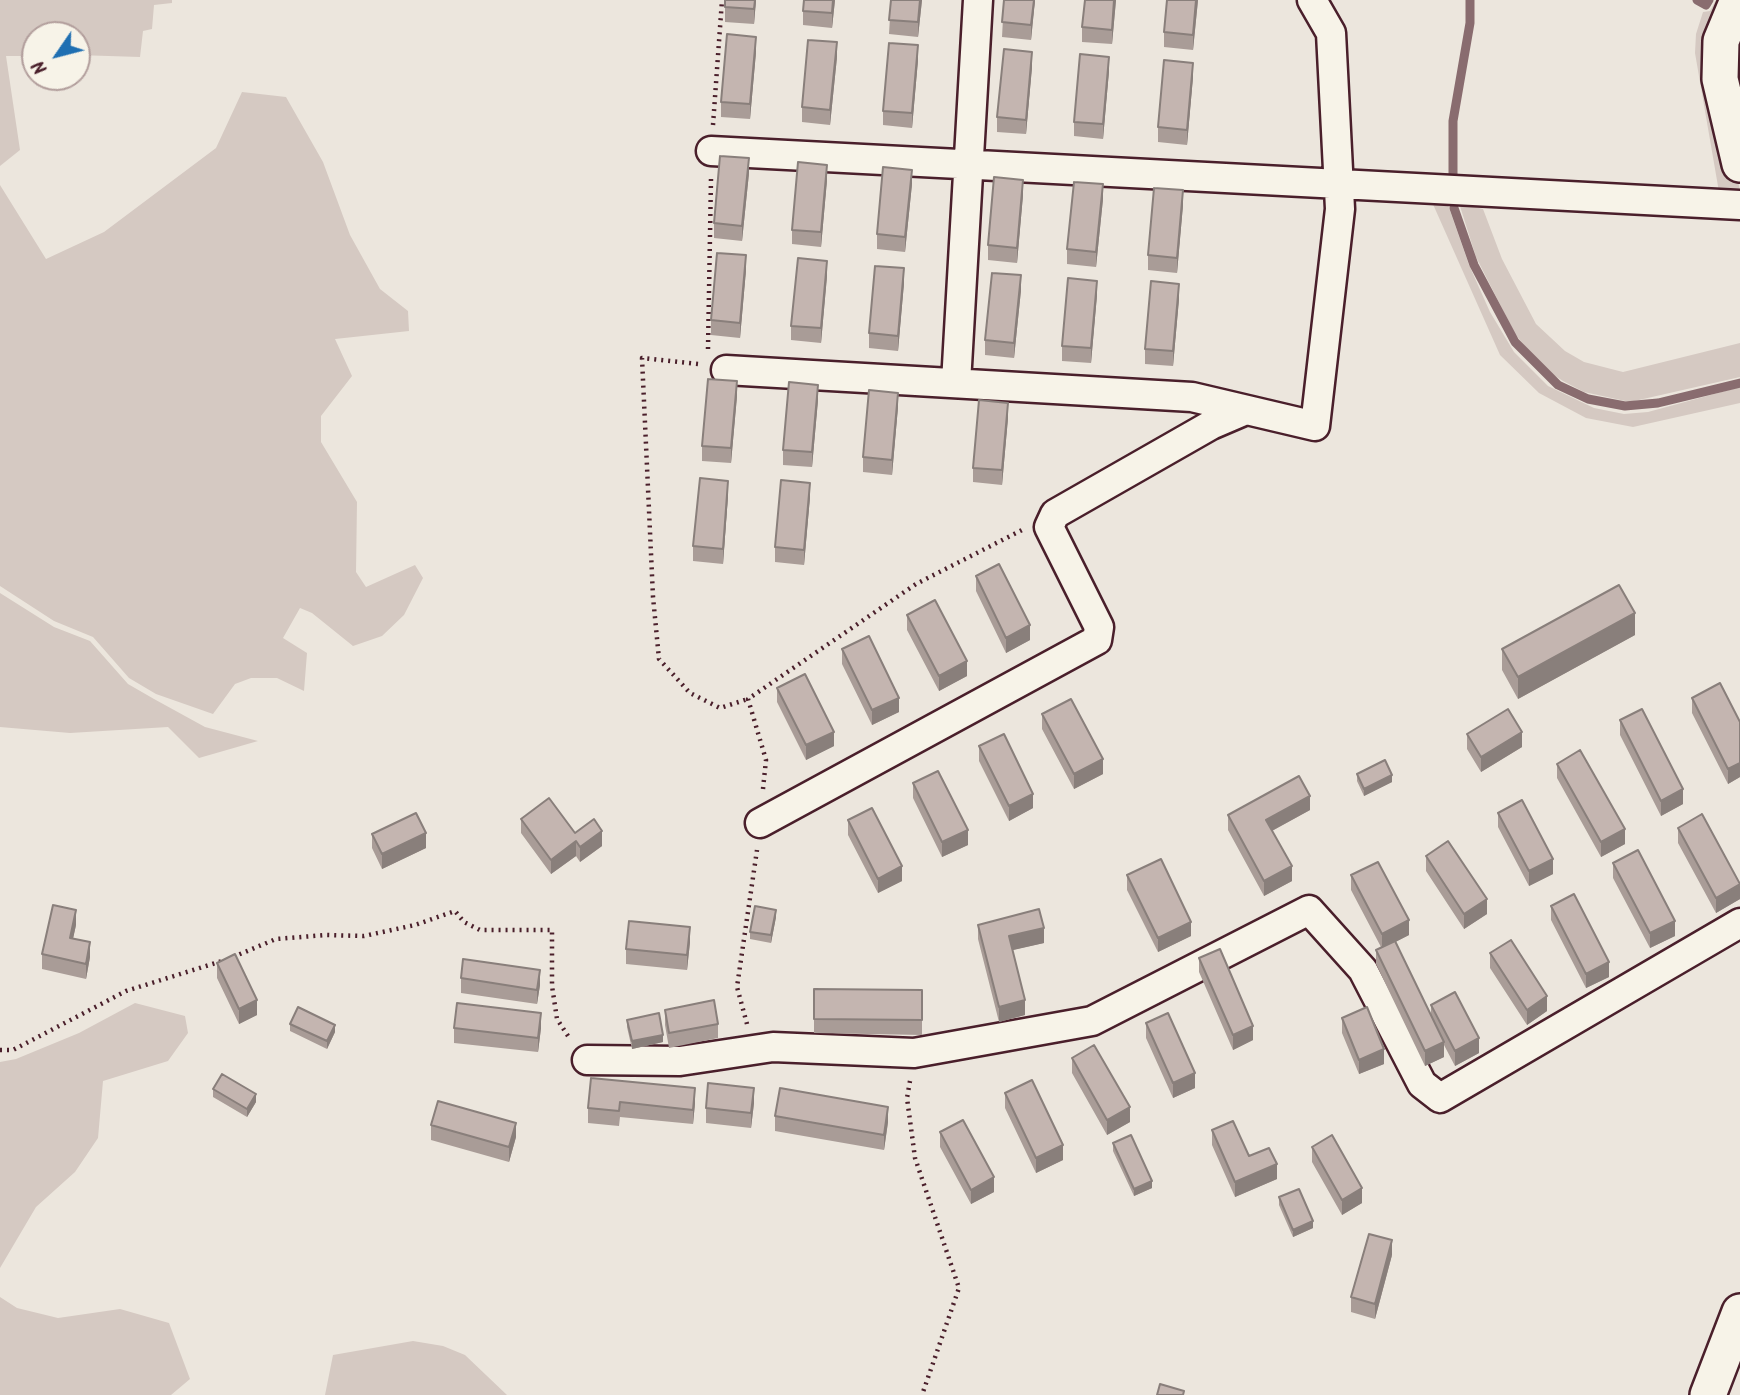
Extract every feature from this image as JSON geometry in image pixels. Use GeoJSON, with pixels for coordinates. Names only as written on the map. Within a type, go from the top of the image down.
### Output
{"type":"FeatureCollection","features":[{"type":"Feature","properties":{"kind":"street"},"geometry":{"type":"LineString","coordinates":[[956,383],[978,0]]}},
{"type":"Feature","properties":{"kind":"street"},"geometry":{"type":"LineString","coordinates":[[714,362],[956,383],[1192,397],[1315,426],[1340,209],[1340,185],[1331,33],[1312,0]]}},
{"type":"Feature","properties":{"kind":"street"},"geometry":{"type":"LineString","coordinates":[[1738,0],[1721,41],[1720,79],[1740,164]]}},
{"type":"Feature","properties":{"kind":"street"},"geometry":{"type":"LineString","coordinates":[[711,151],[1740,205]]}},
{"type":"Feature","properties":{"kind":"street"},"geometry":{"type":"LineString","coordinates":[[760,823],[1097,640],[1099,627],[1049,527],[1055,514],[1211,425],[1246,410]]}},
{"type":"Feature","properties":{"kind":"street"},"geometry":{"type":"LineString","coordinates":[[587,1060],[680,1061],[772,1047],[914,1053],[1092,1021],[1309,910],[1363,970],[1422,1084],[1440,1098],[1740,923]]}},
{"type":"Feature","properties":{"kind":"street"},"geometry":{"type":"LineString","coordinates":[[1708,1395],[1740,1312]]}},
{"type":"Feature","properties":{"kind":"path"},"geometry":{"type":"LineString","coordinates":[[722,0],[711,151],[714,362],[642,358],[653,597],[659,659],[690,692],[720,708],[748,699],[916,584],[1055,514]]}},
{"type":"Feature","properties":{"kind":"path"},"geometry":{"type":"LineString","coordinates":[[748,699],[766,760],[737,987],[750,1031],[772,1047]]}},
{"type":"Feature","properties":{"kind":"path"},"geometry":{"type":"LineString","coordinates":[[0,1050],[13,1050],[126,991],[194,972],[276,939],[326,935],[364,936],[415,925],[455,911],[464,922],[480,930],[552,930],[552,986],[557,1018],[587,1060]]}},
{"type":"Feature","properties":{"kind":"path"},"geometry":{"type":"LineString","coordinates":[[914,1053],[907,1098],[915,1158],[959,1288],[922,1395]]}},
{"type":"Feature","properties":{"kind":"shaded area"},"geometry":{"type":"Polygon","coordinates":[[[0,0],[172,0],[172,3],[154,5],[152,29],[143,31],[140,57],[91,55],[91,21],[21,21],[21,56],[6,56],[20,150],[0,166],[0,0]]]}},
{"type":"Feature","properties":{"kind":"shaded area"},"geometry":{"type":"Polygon","coordinates":[[[1716,0],[1731,0],[1717,96],[1740,190],[1719,192],[1695,53],[1696,34],[1703,12],[1710,11],[1716,0]]]}},
{"type":"Feature","properties":{"kind":"shaded area"},"geometry":{"type":"Polygon","coordinates":[[[242,92],[286,97],[323,162],[350,235],[380,289],[408,311],[409,331],[335,339],[352,376],[321,416],[321,442],[357,502],[356,572],[366,587],[415,565],[423,578],[404,615],[382,636],[353,646],[312,613],[300,608],[283,638],[307,653],[304,691],[277,678],[251,678],[235,684],[213,714],[156,694],[129,678],[93,637],[54,621],[0,586],[0,185],[46,259],[104,232],[216,148],[242,92]]]}},
{"type":"Feature","properties":{"kind":"shaded area"},"geometry":{"type":"Polygon","coordinates":[[[1432,202],[1448,205],[1469,265],[1490,312],[1514,352],[1548,386],[1594,408],[1624,414],[1648,412],[1740,387],[1740,403],[1633,427],[1586,418],[1539,393],[1500,355],[1432,202]]]}},
{"type":"Feature","properties":{"kind":"shaded area"},"geometry":{"type":"Polygon","coordinates":[[[1459,203],[1483,209],[1502,259],[1536,324],[1565,351],[1584,362],[1623,372],[1740,343],[1740,377],[1630,402],[1584,392],[1563,381],[1543,368],[1515,334],[1476,257],[1459,203]]]}},
{"type":"Feature","properties":{"kind":"shaded area"},"geometry":{"type":"Polygon","coordinates":[[[0,593],[54,627],[90,641],[128,684],[154,699],[205,727],[258,741],[199,758],[168,727],[70,733],[0,727],[0,593]]]}},
{"type":"Feature","properties":{"kind":"shaded area"},"geometry":{"type":"Polygon","coordinates":[[[135,1003],[185,1016],[188,1033],[168,1061],[103,1081],[98,1138],[75,1172],[36,1207],[0,1268],[0,1062],[16,1059],[79,1033],[135,1003]]]}},
{"type":"Feature","properties":{"kind":"shaded area"},"geometry":{"type":"Polygon","coordinates":[[[0,1297],[17,1308],[58,1318],[120,1309],[169,1323],[190,1379],[171,1395],[0,1395],[0,1297]]]}},
{"type":"Feature","properties":{"kind":"shaded area"},"geometry":{"type":"Polygon","coordinates":[[[413,1341],[443,1346],[465,1355],[507,1395],[325,1395],[333,1355],[413,1341]]]}},
{"type":"Feature","properties":{"kind":"building"},"geometry":{"type":"Polygon","coordinates":[[[725,0],[755,0],[754,9],[725,7],[725,0]]]}},
{"type":"Feature","properties":{"kind":"building"},"geometry":{"type":"Polygon","coordinates":[[[804,0],[833,0],[832,13],[803,11],[804,0]]]}},
{"type":"Feature","properties":{"kind":"building"},"geometry":{"type":"Polygon","coordinates":[[[891,0],[920,0],[918,22],[889,20],[891,0]]]}},
{"type":"Feature","properties":{"kind":"building"},"geometry":{"type":"Polygon","coordinates":[[[1004,0],[1034,0],[1031,25],[1002,22],[1004,0]]]}},
{"type":"Feature","properties":{"kind":"building"},"geometry":{"type":"Polygon","coordinates":[[[1085,0],[1114,0],[1112,30],[1082,27],[1085,0]]]}},
{"type":"Feature","properties":{"kind":"building"},"geometry":{"type":"Polygon","coordinates":[[[1167,0],[1196,0],[1193,35],[1164,32],[1167,0]]]}},
{"type":"Feature","properties":{"kind":"building"},"geometry":{"type":"Polygon","coordinates":[[[727,34],[756,37],[750,104],[721,102],[727,34]]]}},
{"type":"Feature","properties":{"kind":"building"},"geometry":{"type":"Polygon","coordinates":[[[808,40],[837,42],[830,110],[802,107],[808,40]]]}},
{"type":"Feature","properties":{"kind":"building"},"geometry":{"type":"Polygon","coordinates":[[[889,43],[918,45],[912,113],[883,111],[889,43]]]}},
{"type":"Feature","properties":{"kind":"building"},"geometry":{"type":"Polygon","coordinates":[[[1004,49],[1032,52],[1026,120],[997,117],[1004,49]]]}},
{"type":"Feature","properties":{"kind":"building"},"geometry":{"type":"Polygon","coordinates":[[[1080,54],[1109,57],[1103,124],[1074,122],[1080,54]]]}},
{"type":"Feature","properties":{"kind":"building"},"geometry":{"type":"Polygon","coordinates":[[[1164,60],[1193,63],[1187,130],[1158,127],[1164,60]]]}},
{"type":"Feature","properties":{"kind":"building"},"geometry":{"type":"Polygon","coordinates":[[[720,156],[749,158],[742,226],[714,223],[720,156]]]}},
{"type":"Feature","properties":{"kind":"building"},"geometry":{"type":"Polygon","coordinates":[[[798,162],[827,165],[821,232],[792,230],[798,162]]]}},
{"type":"Feature","properties":{"kind":"building"},"geometry":{"type":"Polygon","coordinates":[[[883,167],[912,170],[905,237],[877,234],[883,167]]]}},
{"type":"Feature","properties":{"kind":"building"},"geometry":{"type":"Polygon","coordinates":[[[994,177],[1023,180],[1017,248],[988,245],[994,177]]]}},
{"type":"Feature","properties":{"kind":"building"},"geometry":{"type":"Polygon","coordinates":[[[1074,182],[1103,184],[1096,252],[1067,249],[1074,182]]]}},
{"type":"Feature","properties":{"kind":"building"},"geometry":{"type":"Polygon","coordinates":[[[1154,188],[1183,190],[1177,258],[1148,255],[1154,188]]]}},
{"type":"Feature","properties":{"kind":"building"},"geometry":{"type":"Polygon","coordinates":[[[717,253],[746,255],[740,323],[711,320],[717,253]]]}},
{"type":"Feature","properties":{"kind":"building"},"geometry":{"type":"Polygon","coordinates":[[[798,258],[827,261],[821,328],[791,326],[798,258]]]}},
{"type":"Feature","properties":{"kind":"building"},"geometry":{"type":"Polygon","coordinates":[[[875,266],[904,268],[898,336],[869,333],[875,266]]]}},
{"type":"Feature","properties":{"kind":"building"},"geometry":{"type":"Polygon","coordinates":[[[992,273],[1021,275],[1014,343],[985,340],[992,273]]]}},
{"type":"Feature","properties":{"kind":"building"},"geometry":{"type":"Polygon","coordinates":[[[1068,278],[1097,281],[1091,348],[1062,346],[1068,278]]]}},
{"type":"Feature","properties":{"kind":"building"},"geometry":{"type":"Polygon","coordinates":[[[1151,281],[1179,284],[1173,351],[1145,349],[1151,281]]]}},
{"type":"Feature","properties":{"kind":"building"},"geometry":{"type":"Polygon","coordinates":[[[708,379],[737,381],[731,448],[702,446],[708,379]]]}},
{"type":"Feature","properties":{"kind":"building"},"geometry":{"type":"Polygon","coordinates":[[[789,382],[818,385],[812,452],[783,450],[789,382]]]}},
{"type":"Feature","properties":{"kind":"building"},"geometry":{"type":"Polygon","coordinates":[[[869,390],[898,393],[892,460],[863,457],[869,390]]]}},
{"type":"Feature","properties":{"kind":"building"},"geometry":{"type":"Polygon","coordinates":[[[979,400],[1008,403],[1002,470],[973,468],[979,400]]]}},
{"type":"Feature","properties":{"kind":"building"},"geometry":{"type":"Polygon","coordinates":[[[700,478],[728,481],[723,549],[693,546],[700,478]]]}},
{"type":"Feature","properties":{"kind":"building"},"geometry":{"type":"Polygon","coordinates":[[[781,480],[810,483],[804,550],[775,547],[781,480]]]}},
{"type":"Feature","properties":{"kind":"building"},"geometry":{"type":"Polygon","coordinates":[[[999,564],[1030,625],[1006,638],[976,576],[999,564]]]}},
{"type":"Feature","properties":{"kind":"building"},"geometry":{"type":"Polygon","coordinates":[[[1619,585],[1635,613],[1518,677],[1502,649],[1619,585]]]}},
{"type":"Feature","properties":{"kind":"building"},"geometry":{"type":"Polygon","coordinates":[[[935,600],[967,661],[939,676],[907,615],[935,600]]]}},
{"type":"Feature","properties":{"kind":"building"},"geometry":{"type":"Polygon","coordinates":[[[869,636],[899,698],[872,710],[842,649],[869,636]]]}},
{"type":"Feature","properties":{"kind":"building"},"geometry":{"type":"Polygon","coordinates":[[[805,674],[834,732],[806,745],[777,688],[805,674]]]}},
{"type":"Feature","properties":{"kind":"building"},"geometry":{"type":"Polygon","coordinates":[[[1720,683],[1740,722],[1740,763],[1728,769],[1692,698],[1720,683]]]}},
{"type":"Feature","properties":{"kind":"building"},"geometry":{"type":"Polygon","coordinates":[[[1071,699],[1103,759],[1074,774],[1042,714],[1071,699]]]}},
{"type":"Feature","properties":{"kind":"building"},"geometry":{"type":"Polygon","coordinates":[[[1508,709],[1522,732],[1481,757],[1467,734],[1508,709]]]}},
{"type":"Feature","properties":{"kind":"building"},"geometry":{"type":"Polygon","coordinates":[[[1642,709],[1683,789],[1661,801],[1620,720],[1642,709]]]}},
{"type":"Feature","properties":{"kind":"building"},"geometry":{"type":"Polygon","coordinates":[[[1004,734],[1033,794],[1009,806],[979,746],[1004,734]]]}},
{"type":"Feature","properties":{"kind":"building"},"geometry":{"type":"Polygon","coordinates":[[[1580,750],[1625,829],[1601,842],[1557,764],[1580,750]]]}},
{"type":"Feature","properties":{"kind":"building"},"geometry":{"type":"Polygon","coordinates":[[[1385,760],[1392,775],[1364,789],[1357,774],[1385,760]]]}},
{"type":"Feature","properties":{"kind":"building"},"geometry":{"type":"Polygon","coordinates":[[[938,771],[968,830],[942,842],[913,783],[938,771]]]}},
{"type":"Feature","properties":{"kind":"building"},"geometry":{"type":"Polygon","coordinates":[[[1299,776],[1310,796],[1266,820],[1292,866],[1264,881],[1228,815],[1299,776]]]}},
{"type":"Feature","properties":{"kind":"building"},"geometry":{"type":"Polygon","coordinates":[[[549,798],[575,833],[594,819],[602,831],[580,847],[576,841],[551,860],[521,819],[549,798]]]}},
{"type":"Feature","properties":{"kind":"building"},"geometry":{"type":"Polygon","coordinates":[[[1522,800],[1553,859],[1529,871],[1498,813],[1522,800]]]}},
{"type":"Feature","properties":{"kind":"building"},"geometry":{"type":"Polygon","coordinates":[[[872,808],[902,866],[878,879],[848,820],[872,808]]]}},
{"type":"Feature","properties":{"kind":"building"},"geometry":{"type":"Polygon","coordinates":[[[416,813],[426,833],[382,854],[372,834],[416,813]]]}},
{"type":"Feature","properties":{"kind":"building"},"geometry":{"type":"Polygon","coordinates":[[[1702,814],[1740,884],[1716,898],[1678,828],[1702,814]]]}},
{"type":"Feature","properties":{"kind":"building"},"geometry":{"type":"Polygon","coordinates":[[[1448,841],[1487,899],[1464,914],[1426,856],[1448,841]]]}},
{"type":"Feature","properties":{"kind":"building"},"geometry":{"type":"Polygon","coordinates":[[[1638,850],[1675,921],[1650,933],[1613,863],[1638,850]]]}},
{"type":"Feature","properties":{"kind":"building"},"geometry":{"type":"Polygon","coordinates":[[[1161,859],[1191,922],[1158,938],[1127,875],[1161,859]]]}},
{"type":"Feature","properties":{"kind":"building"},"geometry":{"type":"Polygon","coordinates":[[[1378,862],[1409,920],[1382,934],[1351,875],[1378,862]]]}},
{"type":"Feature","properties":{"kind":"building"},"geometry":{"type":"Polygon","coordinates":[[[1574,894],[1609,962],[1586,974],[1551,906],[1574,894]]]}},
{"type":"Feature","properties":{"kind":"building"},"geometry":{"type":"Polygon","coordinates":[[[53,905],[76,910],[70,938],[90,942],[86,964],[42,954],[53,905]]]}},
{"type":"Feature","properties":{"kind":"building"},"geometry":{"type":"Polygon","coordinates":[[[755,906],[776,910],[771,935],[750,932],[755,906]]]}},
{"type":"Feature","properties":{"kind":"building"},"geometry":{"type":"Polygon","coordinates":[[[1039,909],[1044,928],[1009,936],[1025,1000],[999,1007],[978,925],[1039,909]]]}},
{"type":"Feature","properties":{"kind":"building"},"geometry":{"type":"Polygon","coordinates":[[[629,921],[690,927],[687,955],[626,949],[629,921]]]}},
{"type":"Feature","properties":{"kind":"building"},"geometry":{"type":"Polygon","coordinates":[[[1511,940],[1547,996],[1527,1010],[1490,953],[1511,940]]]}},
{"type":"Feature","properties":{"kind":"building"},"geometry":{"type":"Polygon","coordinates":[[[1395,941],[1444,1042],[1425,1051],[1376,950],[1395,941]]]}},
{"type":"Feature","properties":{"kind":"building"},"geometry":{"type":"Polygon","coordinates":[[[1220,949],[1253,1026],[1233,1035],[1199,958],[1220,949]]]}},
{"type":"Feature","properties":{"kind":"building"},"geometry":{"type":"Polygon","coordinates":[[[235,954],[257,1000],[239,1009],[217,963],[235,954]]]}},
{"type":"Feature","properties":{"kind":"building"},"geometry":{"type":"Polygon","coordinates":[[[463,959],[540,970],[537,990],[461,978],[463,959]]]}},
{"type":"Feature","properties":{"kind":"building"},"geometry":{"type":"Polygon","coordinates":[[[814,989],[922,990],[922,1020],[814,1019],[814,989]]]}},
{"type":"Feature","properties":{"kind":"building"},"geometry":{"type":"Polygon","coordinates":[[[1455,992],[1479,1038],[1455,1051],[1431,1005],[1455,992]]]}},
{"type":"Feature","properties":{"kind":"building"},"geometry":{"type":"Polygon","coordinates":[[[714,1000],[718,1024],[669,1033],[665,1010],[714,1000]]]}},
{"type":"Feature","properties":{"kind":"building"},"geometry":{"type":"Polygon","coordinates":[[[457,1003],[541,1013],[538,1038],[454,1028],[457,1003]]]}},
{"type":"Feature","properties":{"kind":"building"},"geometry":{"type":"Polygon","coordinates":[[[298,1007],[335,1025],[327,1041],[290,1024],[298,1007]]]}},
{"type":"Feature","properties":{"kind":"building"},"geometry":{"type":"Polygon","coordinates":[[[1367,1007],[1384,1049],[1359,1060],[1342,1018],[1367,1007]]]}},
{"type":"Feature","properties":{"kind":"building"},"geometry":{"type":"Polygon","coordinates":[[[659,1013],[663,1035],[632,1041],[627,1020],[659,1013]]]}},
{"type":"Feature","properties":{"kind":"building"},"geometry":{"type":"Polygon","coordinates":[[[1168,1013],[1195,1073],[1173,1083],[1146,1023],[1168,1013]]]}},
{"type":"Feature","properties":{"kind":"building"},"geometry":{"type":"Polygon","coordinates":[[[1094,1045],[1130,1107],[1107,1120],[1072,1058],[1094,1045]]]}},
{"type":"Feature","properties":{"kind":"building"},"geometry":{"type":"Polygon","coordinates":[[[222,1074],[256,1094],[247,1109],[213,1089],[222,1074]]]}},
{"type":"Feature","properties":{"kind":"building"},"geometry":{"type":"Polygon","coordinates":[[[591,1078],[695,1088],[693,1110],[620,1102],[619,1111],[588,1108],[591,1078]]]}},
{"type":"Feature","properties":{"kind":"building"},"geometry":{"type":"Polygon","coordinates":[[[1032,1080],[1063,1145],[1036,1158],[1005,1093],[1032,1080]]]}},
{"type":"Feature","properties":{"kind":"building"},"geometry":{"type":"Polygon","coordinates":[[[708,1083],[754,1088],[751,1113],[706,1108],[708,1083]]]}},
{"type":"Feature","properties":{"kind":"building"},"geometry":{"type":"Polygon","coordinates":[[[780,1088],[888,1107],[884,1135],[775,1116],[780,1088]]]}},
{"type":"Feature","properties":{"kind":"building"},"geometry":{"type":"Polygon","coordinates":[[[438,1101],[516,1123],[509,1147],[431,1125],[438,1101]]]}},
{"type":"Feature","properties":{"kind":"building"},"geometry":{"type":"Polygon","coordinates":[[[963,1120],[994,1177],[971,1190],[940,1132],[963,1120]]]}},
{"type":"Feature","properties":{"kind":"building"},"geometry":{"type":"Polygon","coordinates":[[[1233,1121],[1249,1156],[1269,1148],[1277,1164],[1235,1182],[1212,1130],[1233,1121]]]}},
{"type":"Feature","properties":{"kind":"building"},"geometry":{"type":"Polygon","coordinates":[[[1131,1135],[1152,1181],[1134,1189],[1113,1143],[1131,1135]]]}},
{"type":"Feature","properties":{"kind":"building"},"geometry":{"type":"Polygon","coordinates":[[[1332,1135],[1362,1188],[1342,1200],[1312,1147],[1332,1135]]]}},
{"type":"Feature","properties":{"kind":"building"},"geometry":{"type":"Polygon","coordinates":[[[1299,1189],[1313,1221],[1293,1230],[1279,1197],[1299,1189]]]}},
{"type":"Feature","properties":{"kind":"building"},"geometry":{"type":"Polygon","coordinates":[[[1369,1234],[1392,1240],[1375,1304],[1351,1297],[1369,1234]]]}},
{"type":"Feature","properties":{"kind":"building"},"geometry":{"type":"Polygon","coordinates":[[[1160,1384],[1184,1391],[1183,1395],[1157,1395],[1160,1384]]]}},
{"type":"Feature","properties":{"kind":"waterway"},"geometry":{"type":"LineString","coordinates":[[1453,178],[1453,121],[1470,23],[1470,0]]}},
{"type":"Feature","properties":{"kind":"waterway"},"geometry":{"type":"LineString","coordinates":[[1697,0],[1706,5],[1709,0]]}},
{"type":"Feature","properties":{"kind":"waterway"},"geometry":{"type":"LineString","coordinates":[[1454,208],[1474,265],[1515,342],[1558,385],[1588,399],[1625,406],[1658,403],[1740,383]]}}]}
